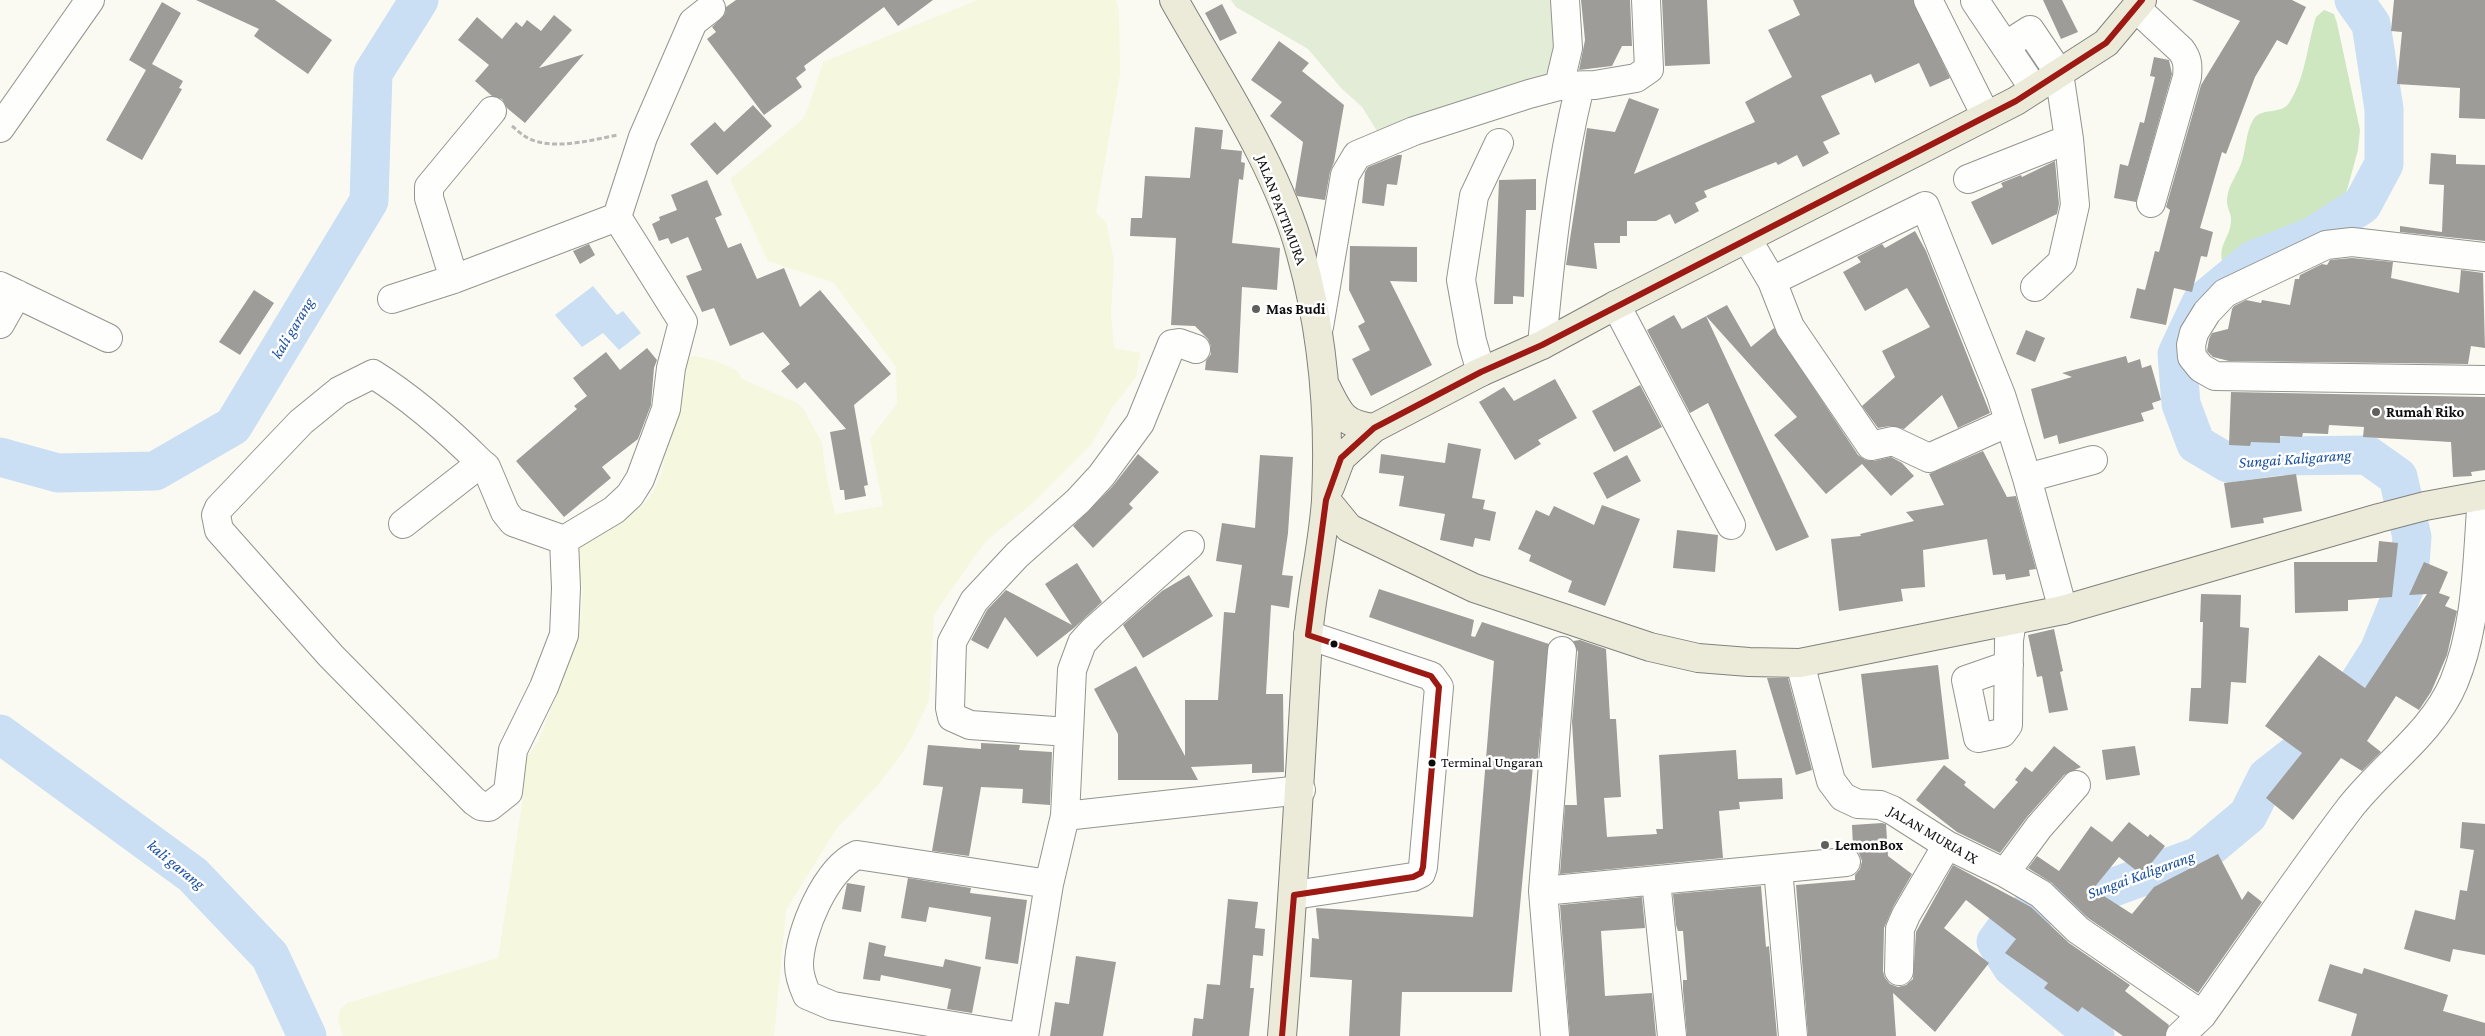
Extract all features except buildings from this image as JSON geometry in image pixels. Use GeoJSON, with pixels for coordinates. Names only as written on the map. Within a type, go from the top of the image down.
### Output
{"type":"FeatureCollection","features":[{"type":"Feature","properties":{"kind":"main road","name":"JALAN PATTIMURA"},"geometry":{"type":"LineString","coordinates":[[1174,0],[1259,150],[1301,252],[1324,383],[1326,500]]}},
{"type":"Feature","properties":{"kind":"main road"},"geometry":{"type":"LineString","coordinates":[[1282,1036],[1301,790],[1308,635],[1326,500],[1341,458],[1374,428],[1481,372],[1542,345],[1616,305],[1986,116],[2034,89],[2106,43],[2139,4]]}},
{"type":"Feature","properties":{"kind":"main road"},"geometry":{"type":"LineString","coordinates":[[1324,383],[1341,415],[1357,426],[1374,428]]}},
{"type":"Feature","properties":{"kind":"main road"},"geometry":{"type":"LineString","coordinates":[[1326,500],[1349,528],[1474,588],[1650,647],[1698,658],[1800,663],[2063,610],[2379,518],[2425,506],[2483,495]]}},
{"type":"Feature","properties":{"kind":"street"},"geometry":{"type":"LineString","coordinates":[[0,128],[90,0]]}},
{"type":"Feature","properties":{"kind":"street"},"geometry":{"type":"LineString","coordinates":[[1542,345],[1552,234],[1567,137],[1569,86],[1564,0]]}},
{"type":"Feature","properties":{"kind":"street"},"geometry":{"type":"LineString","coordinates":[[1318,341],[1328,262],[1345,175],[1357,155],[1414,131],[1569,86],[1636,78],[1649,69],[1646,0]]}},
{"type":"Feature","properties":{"kind":"street"},"geometry":{"type":"LineString","coordinates":[[1928,0],[1986,116]]}},
{"type":"Feature","properties":{"kind":"street"},"geometry":{"type":"LineString","coordinates":[[1975,1],[2034,89]]}},
{"type":"Feature","properties":{"kind":"street"},"geometry":{"type":"LineString","coordinates":[[2139,4],[2181,50],[2186,57],[2188,65],[2187,76],[2151,203]]}},
{"type":"Feature","properties":{"kind":"street"},"geometry":{"type":"LineString","coordinates":[[617,217],[646,130],[693,22],[711,8]]}},
{"type":"Feature","properties":{"kind":"street"},"geometry":{"type":"LineString","coordinates":[[2006,46],[2030,30],[2059,73],[2069,140],[2075,205],[2062,262],[2035,287]]}},
{"type":"Feature","properties":{"kind":"street"},"geometry":{"type":"LineString","coordinates":[[454,279],[428,198],[428,187],[492,111]]}},
{"type":"Feature","properties":{"kind":"street"},"geometry":{"type":"LineString","coordinates":[[1968,179],[2069,140]]}},
{"type":"Feature","properties":{"kind":"street"},"geometry":{"type":"LineString","coordinates":[[1481,372],[1472,341],[1461,280],[1474,196],[1499,143]]}},
{"type":"Feature","properties":{"kind":"street"},"geometry":{"type":"LineString","coordinates":[[1772,280],[1925,206],[2010,422],[2063,610]]}},
{"type":"Feature","properties":{"kind":"street"},"geometry":{"type":"LineString","coordinates":[[392,299],[454,279],[617,217]]}},
{"type":"Feature","properties":{"kind":"street"},"geometry":{"type":"LineString","coordinates":[[564,540],[614,510],[630,495],[640,479],[666,409],[671,368],[683,322],[617,217]]}},
{"type":"Feature","properties":{"kind":"street"},"geometry":{"type":"LineString","coordinates":[[1747,239],[1772,280],[1790,327],[1871,446],[1893,442],[1929,458],[2010,422]]}},
{"type":"Feature","properties":{"kind":"street"},"geometry":{"type":"LineString","coordinates":[[2485,257],[2352,242],[2326,245],[2225,293],[2207,312],[2194,333],[2191,345],[2192,357],[2201,368],[2215,376],[2485,380]]}},
{"type":"Feature","properties":{"kind":"street"},"geometry":{"type":"LineString","coordinates":[[0,324],[9,290],[108,338]]}},
{"type":"Feature","properties":{"kind":"street"},"geometry":{"type":"LineString","coordinates":[[1616,305],[1731,525]]}},
{"type":"Feature","properties":{"kind":"street"},"geometry":{"type":"LineString","coordinates":[[1068,732],[970,725],[952,717],[950,708],[952,642],[974,601],[1017,555],[1078,501],[1101,476],[1140,423],[1172,344],[1178,343],[1196,349]]}},
{"type":"Feature","properties":{"kind":"street"},"geometry":{"type":"LineString","coordinates":[[373,374],[398,389],[444,426],[486,467],[505,512],[513,522],[564,540],[566,620],[559,654],[513,750],[508,792],[489,807],[481,806],[331,656],[219,530],[216,522],[219,508],[301,422],[339,390],[373,374]]}},
{"type":"Feature","properties":{"kind":"street"},"geometry":{"type":"LineString","coordinates":[[2027,478],[2093,460]]}},
{"type":"Feature","properties":{"kind":"street"},"geometry":{"type":"LineString","coordinates":[[402,524],[480,463]]}},
{"type":"Feature","properties":{"kind":"street"},"geometry":{"type":"LineString","coordinates":[[2180,1036],[2202,1015],[2350,808],[2434,718],[2446,701],[2455,680],[2469,632],[2483,495]]}},
{"type":"Feature","properties":{"kind":"street"},"geometry":{"type":"LineString","coordinates":[[1024,1036],[1049,884],[1065,816],[1072,670],[1082,643],[1093,631],[1190,545]]}},
{"type":"Feature","properties":{"kind":"street"},"geometry":{"type":"LineString","coordinates":[[2009,665],[2009,640],[2012,620]]}},
{"type":"Feature","properties":{"kind":"street"},"geometry":{"type":"LineString","coordinates":[[1294,895],[1413,877],[1421,873],[1424,867],[1439,687],[1431,676],[1308,635]]}},
{"type":"Feature","properties":{"kind":"street"},"geometry":{"type":"LineString","coordinates":[[1555,1036],[1543,891],[1562,650]]}},
{"type":"Feature","properties":{"kind":"street","name":"JALAN MURIA IX"},"geometry":{"type":"LineString","coordinates":[[1800,663],[1831,781],[1842,797],[1858,804],[1880,805],[1947,846],[2005,873],[2040,894],[2078,930],[2202,1015]]}},
{"type":"Feature","properties":{"kind":"street"},"geometry":{"type":"LineString","coordinates":[[2005,873],[2039,827],[2076,785]]}},
{"type":"Feature","properties":{"kind":"street"},"geometry":{"type":"LineString","coordinates":[[1065,816],[1301,790]]}},
{"type":"Feature","properties":{"kind":"street"},"geometry":{"type":"LineString","coordinates":[[1899,971],[1900,929],[1906,915],[1947,846]]}},
{"type":"Feature","properties":{"kind":"street"},"geometry":{"type":"LineString","coordinates":[[1014,1036],[833,1006],[808,995],[802,984],[799,965],[804,933],[813,910],[834,873],[847,859],[857,855],[1049,884]]}},
{"type":"Feature","properties":{"kind":"street"},"geometry":{"type":"LineString","coordinates":[[1543,891],[1846,862]]}},
{"type":"Feature","properties":{"kind":"street"},"geometry":{"type":"LineString","coordinates":[[1778,869],[1793,1036]]}},
{"type":"Feature","properties":{"kind":"street"},"geometry":{"type":"LineString","coordinates":[[1656,881],[1672,1036]]}},
{"type":"Feature","properties":{"kind":"path"},"geometry":{"type":"LineString","coordinates":[[492,111],[527,138],[540,142],[562,143],[646,130]]}},
{"type":"Feature","properties":{"kind":"green space"},"geometry":{"type":"Polygon","coordinates":[[[978,0],[1116,0],[1119,12],[1120,74],[1096,213],[1106,222],[1114,260],[1111,313],[1114,348],[1140,353],[1136,377],[1112,408],[1091,445],[1033,503],[987,540],[934,615],[929,700],[913,735],[879,784],[837,828],[786,910],[774,1036],[343,1036],[338,1020],[340,1010],[347,1003],[498,958],[522,804],[526,758],[539,740],[579,636],[583,591],[575,546],[626,518],[645,503],[653,492],[662,472],[680,367],[685,359],[695,356],[716,361],[736,370],[742,379],[797,403],[804,410],[822,443],[826,475],[835,514],[883,506],[870,439],[897,404],[896,367],[834,283],[768,261],[730,179],[803,119],[823,62],[978,0]]]}},
{"type":"Feature","properties":{"kind":"green space"},"geometry":{"type":"Polygon","coordinates":[[[1231,0],[1554,0],[1558,37],[1552,74],[1483,102],[1377,131],[1362,107],[1341,88],[1308,49],[1236,7],[1231,0]]]}},
{"type":"Feature","properties":{"kind":"green space"},"geometry":{"type":"Polygon","coordinates":[[[2324,10],[2334,14],[2337,23],[2360,130],[2358,150],[2344,201],[2281,241],[2223,265],[2222,252],[2231,221],[2227,202],[2228,194],[2242,161],[2247,135],[2256,116],[2281,109],[2289,103],[2303,72],[2316,17],[2324,10]]]}},
{"type":"Feature","properties":{"kind":"water"},"geometry":{"type":"Polygon","coordinates":[[[593,286],[617,315],[623,311],[641,333],[619,350],[603,333],[582,347],[555,315],[593,286]]]}},
{"type":"Feature","properties":{"kind":"waterway","name":"kali garang"},"geometry":{"type":"LineString","coordinates":[[0,457],[58,473],[155,471],[233,426],[369,201],[373,73],[419,0]]}},
{"type":"Feature","properties":{"kind":"waterway","name":"Sungai Kaligarang"},"geometry":{"type":"LineString","coordinates":[[2095,1036],[2012,967],[1996,942],[2012,920],[2041,907],[2103,891],[2199,856],[2248,815],[2267,777],[2330,728],[2379,651],[2409,577],[2412,537],[2398,477],[2367,455],[2279,456],[2228,463],[2196,444],[2181,404],[2177,354],[2201,303],[2253,260],[2313,236],[2362,205],[2384,164],[2384,109],[2371,24],[2354,0]]}},
{"type":"Feature","properties":{"kind":"waterway","name":"kali garang"},"geometry":{"type":"LineString","coordinates":[[0,734],[193,875],[270,956],[307,1036]]}},
{"type":"Feature","properties":{"kind":"transit line"},"geometry":{"type":"LineString","coordinates":[[1282,1036],[1294,895],[1413,877],[1421,873],[1423,867],[1439,687],[1431,676],[1308,635],[1326,500],[1341,458],[1374,428],[1481,372],[1542,345],[2016,101],[2106,43],[2142,0]]}},
{"type":"Feature","properties":{"kind":"place","name":"Mas Budi"},"geometry":{"type":"Point","coordinates":[1256,309]}},
{"type":"Feature","properties":{"kind":"place","name":"Rumah Riko"},"geometry":{"type":"Point","coordinates":[2376,412]}},
{"type":"Feature","properties":{"kind":"place","name":"Terminal Ungaran"},"geometry":{"type":"Point","coordinates":[1432,763]}},
{"type":"Feature","properties":{"kind":"place","name":"LemonBox"},"geometry":{"type":"Point","coordinates":[1825,845]}}]}
